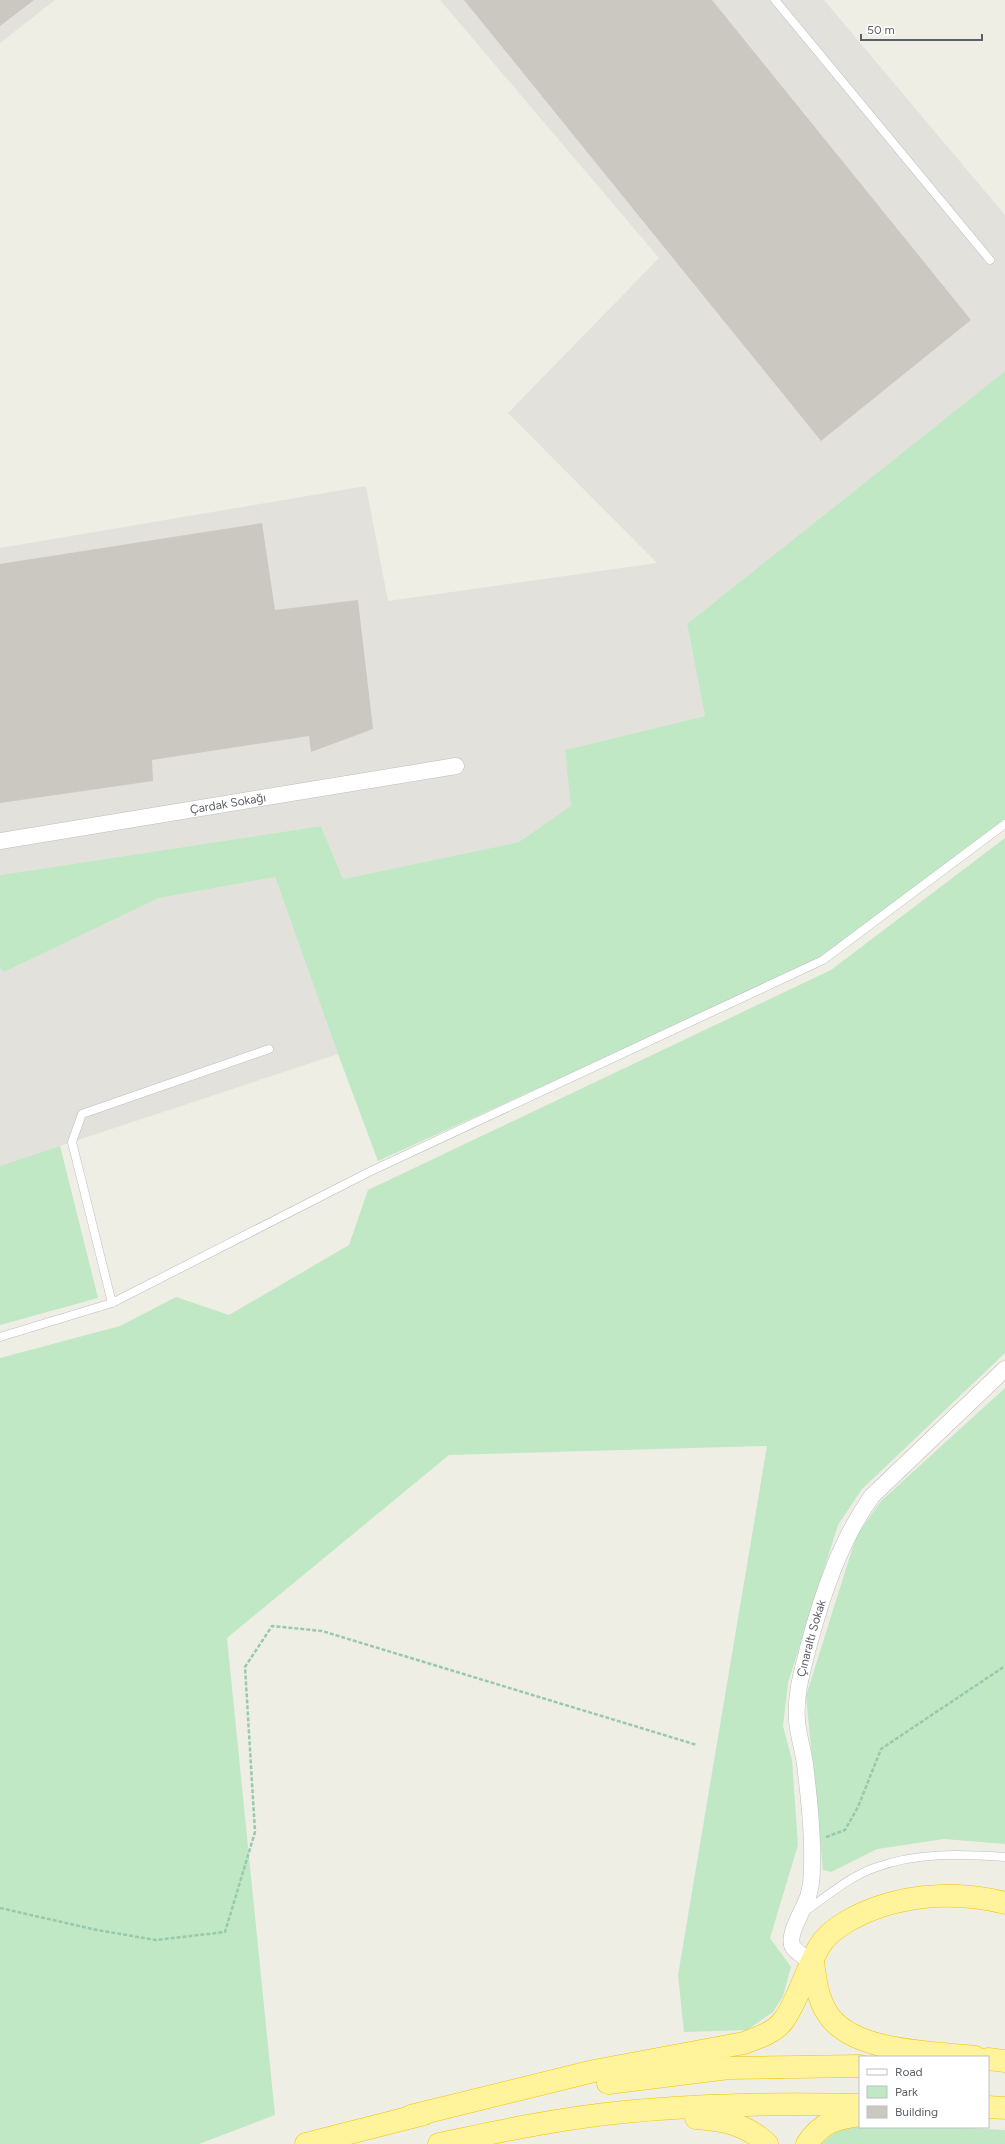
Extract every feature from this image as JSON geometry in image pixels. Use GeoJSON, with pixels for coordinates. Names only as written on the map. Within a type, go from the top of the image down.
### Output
{"type":"FeatureCollection","features":[{"type":"Feature","properties":{"kind":"highway"},"geometry":{"type":"LineString","coordinates":[[306,2144],[411,2116],[586,2073],[744,2043],[772,2031],[783,2021],[820,1946],[838,1927],[880,1906],[904,1900],[946,1896],[976,1898],[1005,1903]]}},
{"type":"Feature","properties":{"kind":"highway"},"geometry":{"type":"LineString","coordinates":[[813,1962],[819,1996],[826,2012],[848,2033],[862,2041],[882,2046],[967,2056]]}},
{"type":"Feature","properties":{"kind":"highway"},"geometry":{"type":"LineString","coordinates":[[989,2059],[1005,2061]]}},
{"type":"Feature","properties":{"kind":"highway"},"geometry":{"type":"LineString","coordinates":[[411,2116],[622,2081],[728,2068],[859,2066]]}},
{"type":"Feature","properties":{"kind":"highway"},"geometry":{"type":"LineString","coordinates":[[989,2070],[1005,2070]]}},
{"type":"Feature","properties":{"kind":"highway"},"geometry":{"type":"LineString","coordinates":[[439,2144],[532,2126],[623,2112],[783,2103],[859,2105]]}},
{"type":"Feature","properties":{"kind":"highway"},"geometry":{"type":"LineString","coordinates":[[623,2112],[734,2123],[757,2135],[767,2144]]}},
{"type":"Feature","properties":{"kind":"highway"},"geometry":{"type":"LineString","coordinates":[[806,2144],[824,2124],[844,2117],[859,2115]]}},
{"type":"Feature","properties":{"kind":"street","name":"Çardak Sokağı"},"geometry":{"type":"LineString","coordinates":[[0,841],[456,766]]}},
{"type":"Feature","properties":{"kind":"street","name":"Çınaraltı Sokak"},"geometry":{"type":"LineString","coordinates":[[813,1962],[800,1955],[793,1947],[793,1931],[802,1914],[812,1884],[811,1843],[805,1764],[797,1720],[797,1698],[813,1627],[843,1545],[857,1517],[872,1496],[1005,1369]]}},
{"type":"Feature","properties":{"kind":"lane"},"geometry":{"type":"LineString","coordinates":[[775,0],[990,260]]}},
{"type":"Feature","properties":{"kind":"lane"},"geometry":{"type":"LineString","coordinates":[[0,1337],[112,1302],[369,1172],[823,960],[1005,824]]}},
{"type":"Feature","properties":{"kind":"lane"},"geometry":{"type":"LineString","coordinates":[[112,1302],[72,1142],[82,1114],[269,1049]]}},
{"type":"Feature","properties":{"kind":"lane"},"geometry":{"type":"LineString","coordinates":[[802,1914],[851,1879],[874,1868],[904,1858],[933,1855],[1005,1857]]}},
{"type":"Feature","properties":{"kind":"path"},"geometry":{"type":"LineString","coordinates":[[0,1908],[97,1930],[156,1940],[225,1932],[255,1832],[245,1667],[272,1626],[322,1631],[697,1745]]}},
{"type":"Feature","properties":{"kind":"path"},"geometry":{"type":"LineString","coordinates":[[811,1843],[845,1830],[858,1807],[881,1749],[1005,1666]]}},
{"type":"Feature","properties":{"kind":"shaded area"},"geometry":{"type":"Polygon","coordinates":[[[0,0],[55,0],[0,43],[0,0]]]}},
{"type":"Feature","properties":{"kind":"shaded area"},"geometry":{"type":"Polygon","coordinates":[[[440,0],[824,0],[1005,215],[1005,371],[687,624],[705,716],[565,750],[572,806],[519,842],[343,879],[321,826],[0,875],[0,548],[366,486],[388,601],[657,563],[508,413],[659,258],[440,0]]]}},
{"type":"Feature","properties":{"kind":"shaded area"},"geometry":{"type":"Polygon","coordinates":[[[275,877],[338,1054],[0,1166],[0,968],[4,972],[159,898],[275,877]]]}},
{"type":"Feature","properties":{"kind":"green space"},"geometry":{"type":"Polygon","coordinates":[[[1005,371],[1005,822],[822,959],[378,1161],[275,877],[159,898],[4,972],[0,968],[0,875],[321,826],[343,879],[519,842],[571,806],[565,750],[705,716],[687,624],[1005,371]]]}},
{"type":"Feature","properties":{"kind":"green space"},"geometry":{"type":"Polygon","coordinates":[[[1005,838],[1005,1353],[862,1489],[838,1525],[788,1683],[783,1726],[792,1760],[798,1845],[770,1938],[791,1967],[783,1996],[773,2012],[747,2030],[684,2032],[678,1975],[767,1446],[449,1455],[227,1638],[275,2115],[199,2144],[0,2144],[0,1358],[120,1326],[176,1297],[229,1315],[349,1245],[368,1190],[831,970],[1005,838]]]}},
{"type":"Feature","properties":{"kind":"green space"},"geometry":{"type":"Polygon","coordinates":[[[60,1146],[98,1298],[0,1325],[0,1166],[60,1146]]]}},
{"type":"Feature","properties":{"kind":"green space"},"geometry":{"type":"Polygon","coordinates":[[[1005,1388],[1005,1844],[944,1839],[877,1849],[831,1872],[823,1870],[806,1696],[856,1537],[880,1502],[1005,1388]]]}},
{"type":"Feature","properties":{"kind":"green space"},"geometry":{"type":"Polygon","coordinates":[[[859,2125],[859,2128],[962,2128],[1005,2130],[1005,2144],[821,2144],[837,2131],[859,2125]]]}},
{"type":"Feature","properties":{"kind":"building"},"geometry":{"type":"Polygon","coordinates":[[[0,0],[34,0],[0,26],[0,0]]]}},
{"type":"Feature","properties":{"kind":"building"},"geometry":{"type":"Polygon","coordinates":[[[464,0],[712,0],[971,320],[821,441],[464,0]]]}},
{"type":"Feature","properties":{"kind":"building"},"geometry":{"type":"Polygon","coordinates":[[[262,523],[275,610],[358,600],[373,729],[311,752],[309,736],[152,760],[153,781],[0,803],[0,564],[262,523]]]}}]}
